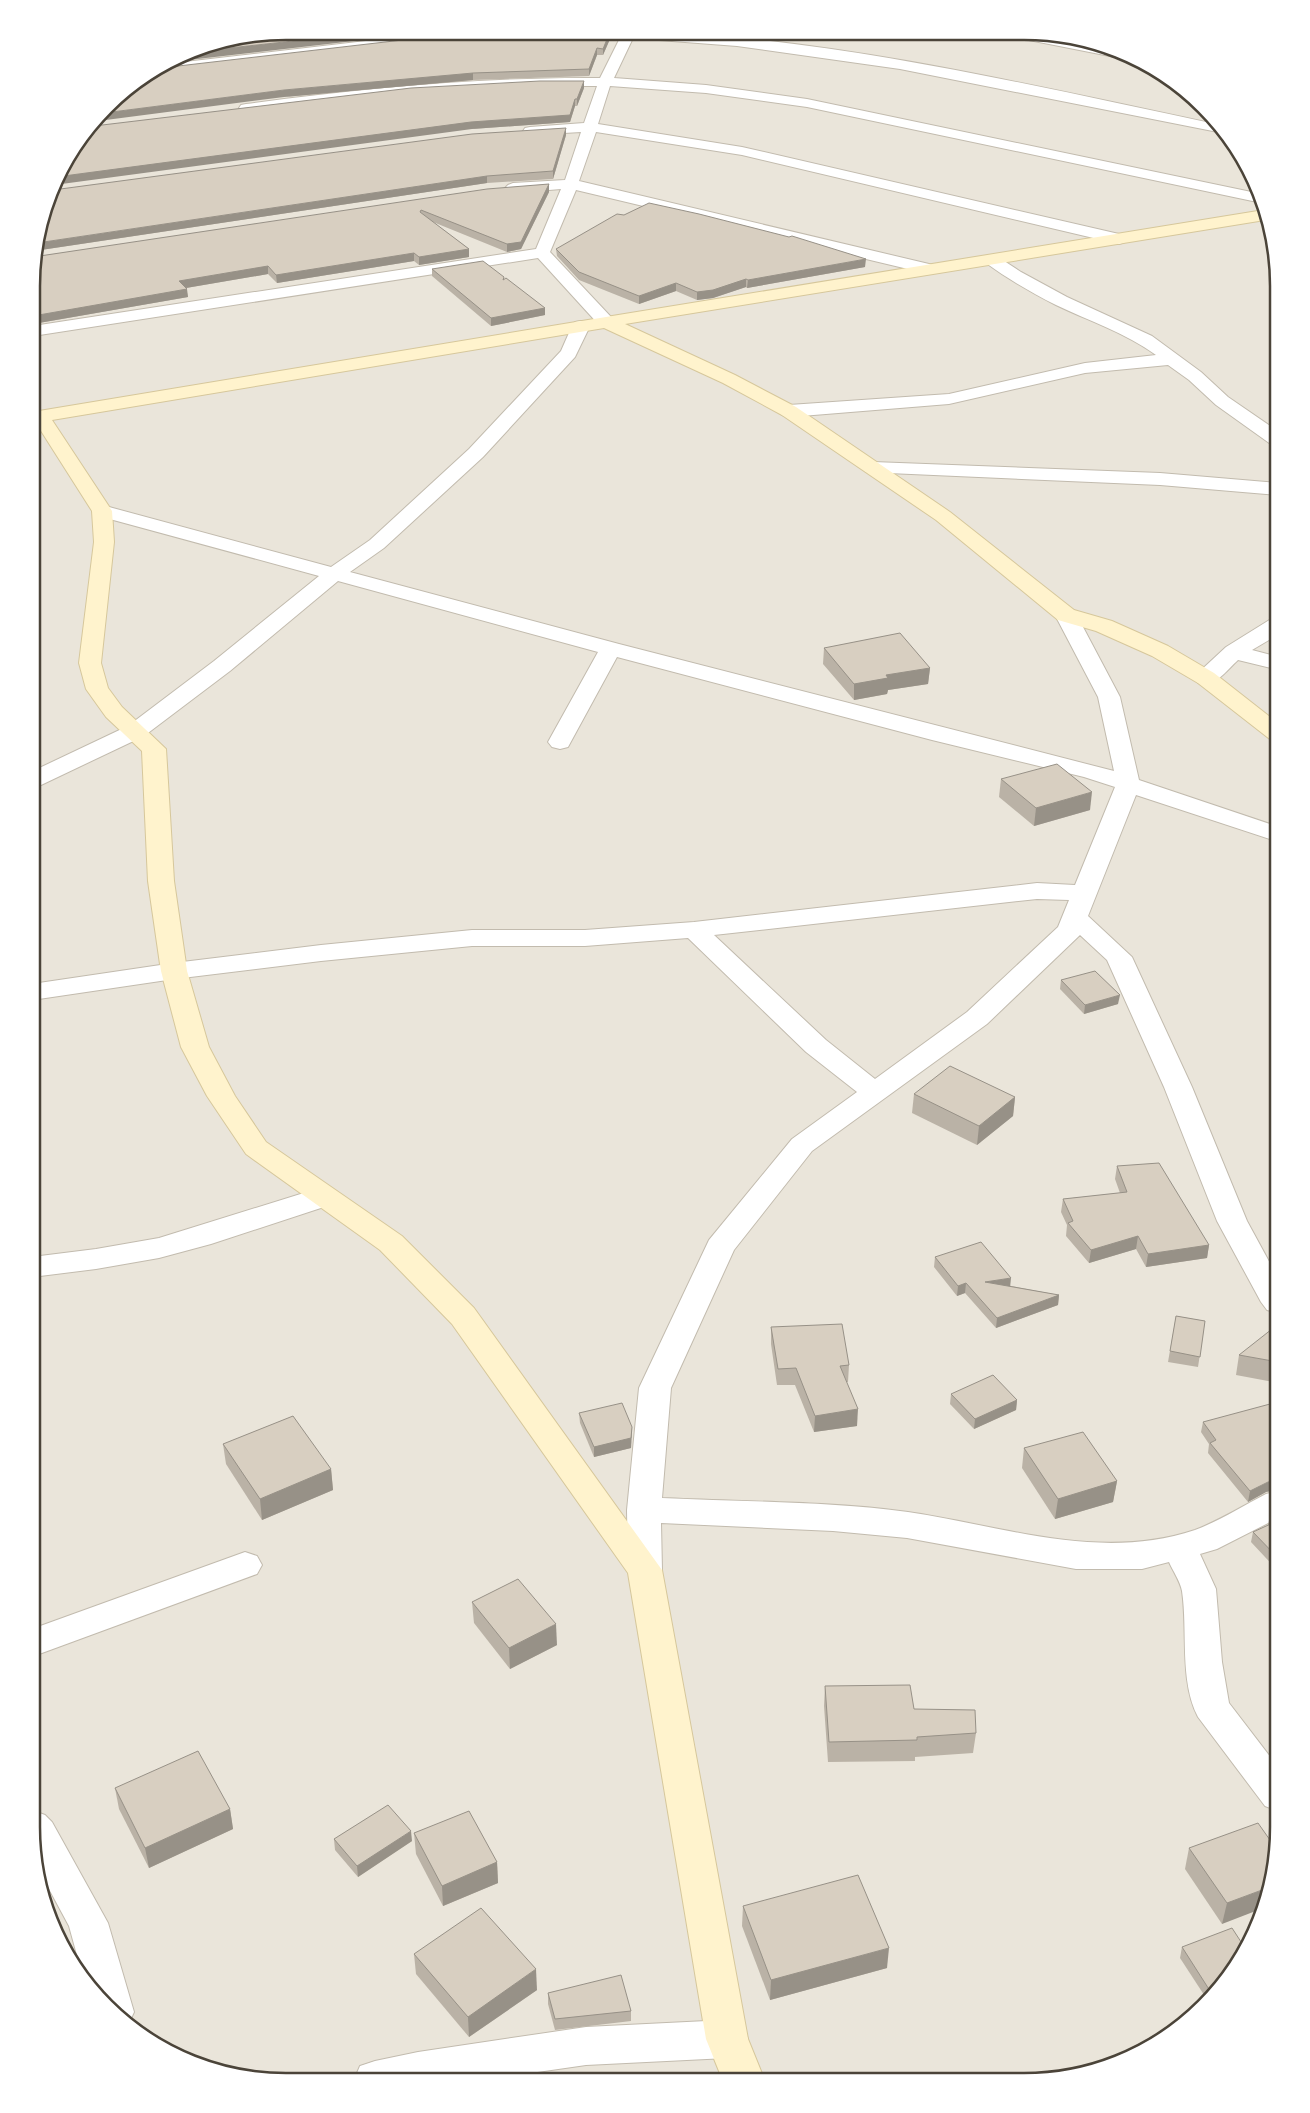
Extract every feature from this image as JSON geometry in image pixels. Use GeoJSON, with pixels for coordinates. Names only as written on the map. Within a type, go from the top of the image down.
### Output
{"type":"FeatureCollection","features":[{"type":"Feature","properties":{"kind":"street"},"geometry":{"type":"LineString","coordinates":[[173,68],[410,40]]}},
{"type":"Feature","properties":{"kind":"street"},"geometry":{"type":"LineString","coordinates":[[542,253],[571,184],[605,82],[625,40]]}},
{"type":"Feature","properties":{"kind":"street"},"geometry":{"type":"LineString","coordinates":[[708,40],[788,47],[891,63],[1212,127]]}},
{"type":"Feature","properties":{"kind":"street"},"geometry":{"type":"LineString","coordinates":[[228,111],[379,91],[468,85],[605,82],[745,93],[807,103],[1253,197]]}},
{"type":"Feature","properties":{"kind":"street"},"geometry":{"type":"LineString","coordinates":[[517,132],[591,127],[742,151],[1119,239]]}},
{"type":"Feature","properties":{"kind":"street"},"geometry":{"type":"LineString","coordinates":[[496,189],[571,184],[929,269]]}},
{"type":"Feature","properties":{"kind":"street"},"geometry":{"type":"LineString","coordinates":[[40,417],[581,326],[1260,216]]}},
{"type":"Feature","properties":{"kind":"street"},"geometry":{"type":"LineString","coordinates":[[542,253],[606,322],[729,379],[789,411],[943,516],[1066,615],[1104,626],[1160,651],[1206,678],[1270,728]]}},
{"type":"Feature","properties":{"kind":"street"},"geometry":{"type":"LineString","coordinates":[[40,330],[542,253]]}},
{"type":"Feature","properties":{"kind":"street"},"geometry":{"type":"LineString","coordinates":[[992,260],[1015,276],[1061,302],[1146,340],[1195,376],[1222,401],[1270,435]]}},
{"type":"Feature","properties":{"kind":"street"},"geometry":{"type":"LineString","coordinates":[[40,777],[136,731],[222,666],[335,573],[377,544],[476,452],[568,353],[581,326]]}},
{"type":"Feature","properties":{"kind":"street"},"geometry":{"type":"LineString","coordinates":[[789,411],[949,399],[1085,368],[1172,359]]}},
{"type":"Feature","properties":{"kind":"street"},"geometry":{"type":"LineString","coordinates":[[40,422],[102,511],[104,542],[90,663],[97,689],[114,712],[154,749],[160,881],[174,971],[195,1047],[221,1096],[256,1148],[323,1197],[391,1243],[463,1316],[645,1570]]}},
{"type":"Feature","properties":{"kind":"street"},"geometry":{"type":"LineString","coordinates":[[873,468],[1160,479],[1270,488]]}},
{"type":"Feature","properties":{"kind":"street"},"geometry":{"type":"LineString","coordinates":[[102,511],[610,649],[930,733],[1092,772],[1270,832]]}},
{"type":"Feature","properties":{"kind":"street"},"geometry":{"type":"LineString","coordinates":[[741,2073],[727,2039],[645,1570],[644,1510],[655,1388],[720,1247],[802,1145],[977,1018],[1070,930],[1128,784],[1109,697],[1066,615]]}},
{"type":"Feature","properties":{"kind":"street"},"geometry":{"type":"LineString","coordinates":[[1206,678],[1234,652],[1270,630]]}},
{"type":"Feature","properties":{"kind":"street"},"geometry":{"type":"LineString","coordinates":[[560,742],[610,649]]}},
{"type":"Feature","properties":{"kind":"street"},"geometry":{"type":"LineString","coordinates":[[1234,652],[1270,662]]}},
{"type":"Feature","properties":{"kind":"street"},"geometry":{"type":"LineString","coordinates":[[40,991],[321,952],[472,938],[585,938],[694,930],[1037,891],[1080,905],[1119,957],[1178,1087],[1232,1221],[1270,1291]]}},
{"type":"Feature","properties":{"kind":"street"},"geometry":{"type":"LineString","coordinates":[[694,930],[816,1046],[875,1092]]}},
{"type":"Feature","properties":{"kind":"street"},"geometry":{"type":"LineString","coordinates":[[40,1266],[102,1260],[199,1238],[263,1215],[323,1197]]}},
{"type":"Feature","properties":{"kind":"street"},"geometry":{"type":"LineString","coordinates":[[644,1510],[833,1518],[907,1525],[1076,1556],[1142,1556],[1205,1540],[1270,1507]]}},
{"type":"Feature","properties":{"kind":"street"},"geometry":{"type":"LineString","coordinates":[[1179,1546],[1199,1588],[1204,1662],[1211,1707],[1270,1784]]}},
{"type":"Feature","properties":{"kind":"street"},"geometry":{"type":"LineString","coordinates":[[40,1640],[245,1565]]}},
{"type":"Feature","properties":{"kind":"street"},"geometry":{"type":"LineString","coordinates":[[41,1838],[88,1923],[110,1999]]}},
{"type":"Feature","properties":{"kind":"street"},"geometry":{"type":"LineString","coordinates":[[413,2073],[586,2046],[727,2039]]}},
{"type":"Feature","properties":{"kind":"shaded area"},"geometry":{"type":"Polygon","coordinates":[[[1024,40],[1056,42],[1103,53],[1133,65],[1161,81],[1186,101],[1209,124],[1229,149],[1245,177],[1262,222],[1268,254],[1270,286],[1270,1827],[1268,1859],[1262,1891],[1245,1936],[1229,1964],[1209,1989],[1186,2012],[1161,2032],[1133,2048],[1088,2065],[1056,2071],[1024,2073],[286,2073],[254,2071],[207,2060],[177,2048],[149,2032],[124,2012],[101,1989],[81,1964],[65,1936],[48,1891],[42,1859],[40,1827],[40,286],[42,254],[48,222],[65,177],[81,149],[112,112],[149,81],[177,65],[222,48],[270,41],[1024,40]]]}},
{"type":"Feature","properties":{"kind":"building"},"geometry":{"type":"Polygon","coordinates":[[[302,40],[218,49],[254,42],[302,40]]]}},
{"type":"Feature","properties":{"kind":"building"},"geometry":{"type":"Polygon","coordinates":[[[402,40],[607,40],[603,49],[597,48],[589,69],[473,73],[284,90],[112,112],[149,81],[174,66],[402,40]]]}},
{"type":"Feature","properties":{"kind":"building"},"geometry":{"type":"Polygon","coordinates":[[[540,81],[584,81],[570,115],[471,122],[66,176],[81,149],[100,125],[411,88],[540,81]]]}},
{"type":"Feature","properties":{"kind":"building"},"geometry":{"type":"Polygon","coordinates":[[[566,128],[553,171],[487,176],[44,242],[48,222],[60,189],[472,134],[566,128]]]}},
{"type":"Feature","properties":{"kind":"building"},"geometry":{"type":"Polygon","coordinates":[[[549,184],[521,242],[507,244],[421,210],[420,212],[469,249],[419,257],[414,253],[276,275],[268,266],[179,281],[187,289],[40,315],[42,256],[487,189],[549,184]]]}},
{"type":"Feature","properties":{"kind":"building"},"geometry":{"type":"Polygon","coordinates":[[[649,203],[789,237],[792,236],[866,259],[746,279],[713,290],[697,292],[676,283],[639,296],[579,272],[556,249],[617,214],[624,215],[649,203]]]}},
{"type":"Feature","properties":{"kind":"building"},"geometry":{"type":"Polygon","coordinates":[[[483,261],[504,277],[503,280],[506,278],[545,308],[491,318],[432,269],[483,261]]]}},
{"type":"Feature","properties":{"kind":"building"},"geometry":{"type":"Polygon","coordinates":[[[900,633],[930,668],[886,675],[888,678],[854,684],[824,648],[900,633]]]}},
{"type":"Feature","properties":{"kind":"building"},"geometry":{"type":"Polygon","coordinates":[[[1057,764],[1092,792],[1036,808],[1001,779],[1057,764]]]}},
{"type":"Feature","properties":{"kind":"building"},"geometry":{"type":"Polygon","coordinates":[[[1095,971],[1120,995],[1085,1005],[1061,980],[1095,971]]]}},
{"type":"Feature","properties":{"kind":"building"},"geometry":{"type":"Polygon","coordinates":[[[950,1066],[1015,1097],[979,1126],[914,1094],[950,1066]]]}},
{"type":"Feature","properties":{"kind":"building"},"geometry":{"type":"Polygon","coordinates":[[[1159,1163],[1209,1245],[1148,1254],[1138,1236],[1091,1250],[1068,1223],[1073,1221],[1063,1199],[1127,1192],[1117,1166],[1159,1163]]]}},
{"type":"Feature","properties":{"kind":"building"},"geometry":{"type":"Polygon","coordinates":[[[981,1242],[1011,1278],[985,1282],[1059,1295],[997,1318],[966,1283],[958,1286],[935,1257],[981,1242]]]}},
{"type":"Feature","properties":{"kind":"building"},"geometry":{"type":"Polygon","coordinates":[[[1176,1316],[1205,1321],[1200,1357],[1170,1351],[1176,1316]]]}},
{"type":"Feature","properties":{"kind":"building"},"geometry":{"type":"Polygon","coordinates":[[[842,1324],[849,1365],[840,1366],[858,1409],[815,1416],[796,1368],[778,1369],[771,1327],[842,1324]]]}},
{"type":"Feature","properties":{"kind":"building"},"geometry":{"type":"Polygon","coordinates":[[[1270,1331],[1270,1361],[1239,1355],[1270,1331]]]}},
{"type":"Feature","properties":{"kind":"building"},"geometry":{"type":"Polygon","coordinates":[[[993,1375],[1017,1400],[975,1419],[951,1394],[993,1375]]]}},
{"type":"Feature","properties":{"kind":"building"},"geometry":{"type":"Polygon","coordinates":[[[622,1403],[632,1427],[631,1438],[594,1447],[579,1413],[622,1403]]]}},
{"type":"Feature","properties":{"kind":"building"},"geometry":{"type":"Polygon","coordinates":[[[1270,1404],[1270,1482],[1250,1491],[1210,1443],[1216,1440],[1203,1422],[1270,1404]]]}},
{"type":"Feature","properties":{"kind":"building"},"geometry":{"type":"Polygon","coordinates":[[[293,1416],[331,1469],[260,1499],[223,1444],[293,1416]]]}},
{"type":"Feature","properties":{"kind":"building"},"geometry":{"type":"Polygon","coordinates":[[[1083,1432],[1117,1481],[1058,1499],[1024,1448],[1083,1432]]]}},
{"type":"Feature","properties":{"kind":"building"},"geometry":{"type":"Polygon","coordinates":[[[1270,1524],[1270,1550],[1253,1532],[1270,1524]]]}},
{"type":"Feature","properties":{"kind":"building"},"geometry":{"type":"Polygon","coordinates":[[[518,1579],[556,1624],[509,1648],[472,1602],[518,1579]]]}},
{"type":"Feature","properties":{"kind":"building"},"geometry":{"type":"Polygon","coordinates":[[[910,1685],[914,1709],[975,1710],[976,1733],[917,1737],[917,1740],[829,1742],[825,1686],[910,1685]]]}},
{"type":"Feature","properties":{"kind":"building"},"geometry":{"type":"Polygon","coordinates":[[[198,1751],[230,1809],[145,1848],[115,1788],[198,1751]]]}},
{"type":"Feature","properties":{"kind":"building"},"geometry":{"type":"Polygon","coordinates":[[[388,1805],[411,1831],[357,1866],[334,1839],[388,1805]]]}},
{"type":"Feature","properties":{"kind":"building"},"geometry":{"type":"Polygon","coordinates":[[[469,1811],[497,1862],[442,1886],[414,1833],[469,1811]]]}},
{"type":"Feature","properties":{"kind":"building"},"geometry":{"type":"Polygon","coordinates":[[[1258,1823],[1269,1839],[1268,1859],[1262,1890],[1227,1903],[1189,1848],[1258,1823]]]}},
{"type":"Feature","properties":{"kind":"building"},"geometry":{"type":"Polygon","coordinates":[[[858,1875],[889,1948],[771,1980],[743,1906],[858,1875]]]}},
{"type":"Feature","properties":{"kind":"building"},"geometry":{"type":"Polygon","coordinates":[[[481,1908],[536,1969],[468,2017],[414,1954],[481,1908]]]}},
{"type":"Feature","properties":{"kind":"building"},"geometry":{"type":"Polygon","coordinates":[[[1232,1928],[1241,1942],[1229,1964],[1209,1989],[1182,1947],[1232,1928]]]}},
{"type":"Feature","properties":{"kind":"building"},"geometry":{"type":"Polygon","coordinates":[[[621,1975],[631,2011],[555,2019],[548,1993],[621,1975]]]}}]}
